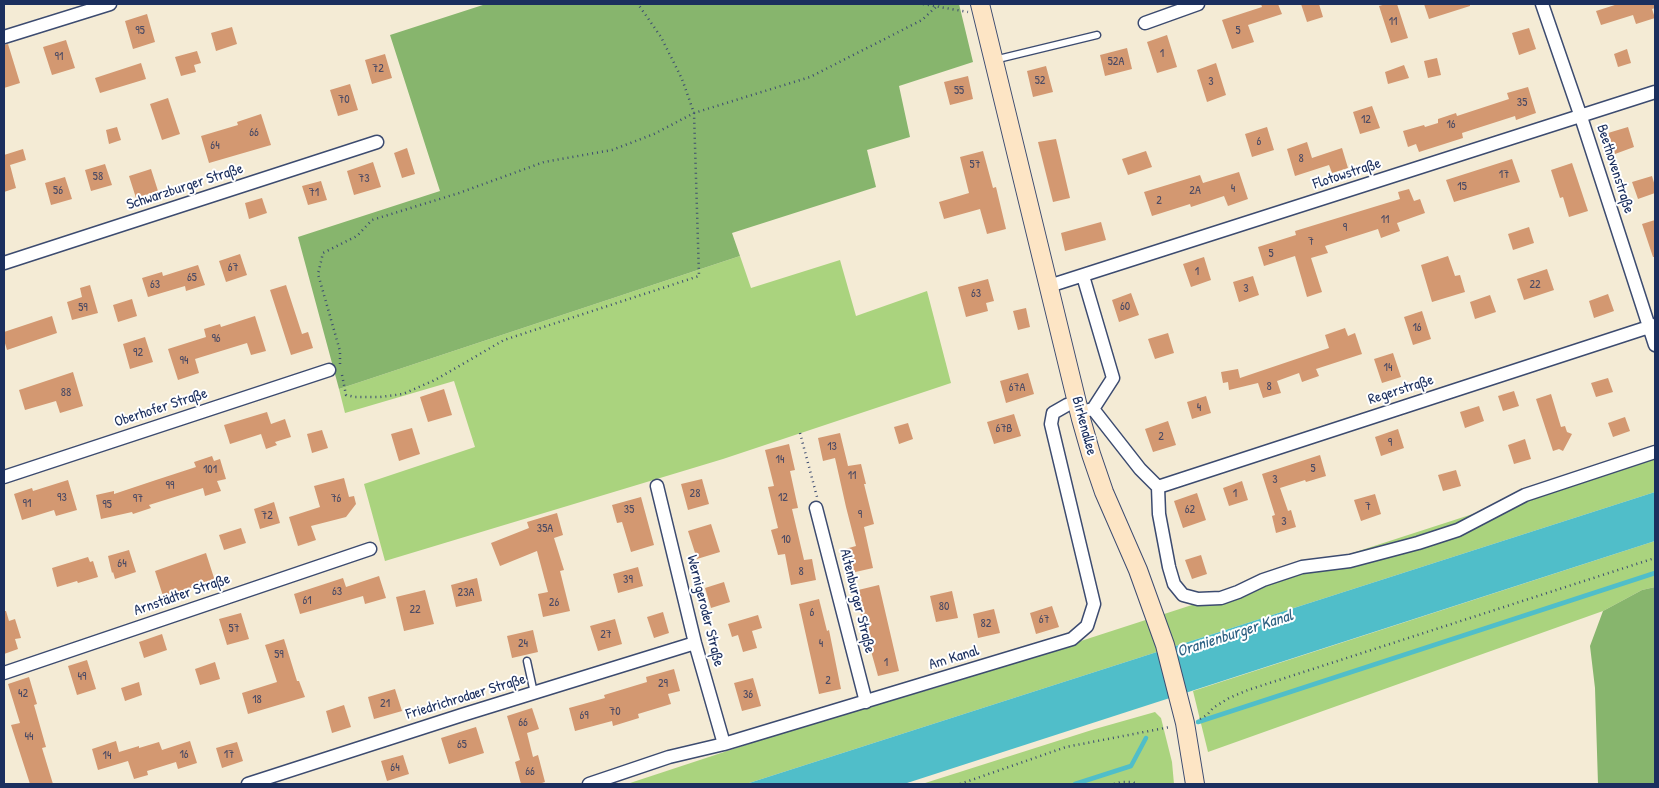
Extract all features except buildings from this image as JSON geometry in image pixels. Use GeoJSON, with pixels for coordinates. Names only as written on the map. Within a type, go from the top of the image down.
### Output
{"type":"FeatureCollection","features":[{"type":"Feature","properties":{"kind":"street"},"geometry":{"type":"LineString","coordinates":[[4,37],[110,4]]}},
{"type":"Feature","properties":{"kind":"street"},"geometry":{"type":"LineString","coordinates":[[1145,23],[1198,4]]}},
{"type":"Feature","properties":{"kind":"street","name":"Beethovenstraße"},"geometry":{"type":"LineString","coordinates":[[1542,4],[1652,326],[1655,345]]}},
{"type":"Feature","properties":{"kind":"street","name":"Birkenallee"},"geometry":{"type":"LineString","coordinates":[[976,8],[994,60],[1049,286],[1083,408],[1091,454],[1104,492],[1138,570],[1165,645],[1195,784]]}},
{"type":"Feature","properties":{"kind":"street","name":"Flotowstraße"},"geometry":{"type":"LineString","coordinates":[[1049,286],[1655,92]]}},
{"type":"Feature","properties":{"kind":"street","name":"Schwarzburger Straße"},"geometry":{"type":"LineString","coordinates":[[4,263],[377,142]]}},
{"type":"Feature","properties":{"kind":"street"},"geometry":{"type":"LineString","coordinates":[[1083,276],[1113,378],[1083,408],[1158,487],[1159,514],[1169,567],[1174,584],[1183,595],[1198,599],[1221,598],[1283,572],[1302,567],[1350,561],[1418,544],[1458,530],[1525,495],[1655,452]]}},
{"type":"Feature","properties":{"kind":"street","name":"Regerstraße"},"geometry":{"type":"LineString","coordinates":[[1158,487],[1652,326]]}},
{"type":"Feature","properties":{"kind":"street","name":"Oberhofer Straße"},"geometry":{"type":"LineString","coordinates":[[4,477],[329,370]]}},
{"type":"Feature","properties":{"kind":"street","name":"Am Kanal"},"geometry":{"type":"LineString","coordinates":[[589,784],[669,757],[724,744],[1072,640],[1087,626],[1094,604],[1050,424],[1053,413],[1067,405],[1083,408]]}},
{"type":"Feature","properties":{"kind":"street","name":"Wernigeroder Straße"},"geometry":{"type":"LineString","coordinates":[[657,486],[696,643],[724,744]]}},
{"type":"Feature","properties":{"kind":"street","name":"Altenburger Straße"},"geometry":{"type":"LineString","coordinates":[[816,508],[866,702]]}},
{"type":"Feature","properties":{"kind":"street","name":"Arnstädter Straße"},"geometry":{"type":"LineString","coordinates":[[4,673],[370,549]]}},
{"type":"Feature","properties":{"kind":"street","name":"Friedrichrodaer Straße"},"geometry":{"type":"LineString","coordinates":[[248,784],[696,643]]}},
{"type":"Feature","properties":{"kind":"lane"},"geometry":{"type":"LineString","coordinates":[[994,60],[1097,35]]}},
{"type":"Feature","properties":{"kind":"lane"},"geometry":{"type":"LineString","coordinates":[[526,661],[534,693]]}},
{"type":"Feature","properties":{"kind":"path"},"geometry":{"type":"LineString","coordinates":[[638,4],[660,37],[682,79],[694,114],[699,276],[504,340],[435,380],[404,394],[380,397],[346,395],[340,368],[340,350],[318,274],[323,253],[357,236],[372,220],[459,193],[544,162],[612,150],[654,134],[694,114],[810,77],[922,20],[938,5]]}},
{"type":"Feature","properties":{"kind":"path"},"geometry":{"type":"LineString","coordinates":[[923,4],[976,8]]}},
{"type":"Feature","properties":{"kind":"path"},"geometry":{"type":"LineString","coordinates":[[800,433],[818,502],[816,508]]}},
{"type":"Feature","properties":{"kind":"path"},"geometry":{"type":"LineString","coordinates":[[960,784],[1066,747],[1207,715],[1213,708],[1229,698],[1248,690],[1655,558]]}},
{"type":"Feature","properties":{"kind":"path"},"geometry":{"type":"LineString","coordinates":[[1114,784],[1121,782],[1133,782],[1136,784]]}},
{"type":"Feature","properties":{"kind":"green space"},"geometry":{"type":"Polygon","coordinates":[[[486,4],[959,4],[973,62],[899,86],[910,137],[867,150],[876,187],[732,233],[740,256],[339,389],[298,237],[440,191],[390,35],[486,4]]]}},
{"type":"Feature","properties":{"kind":"green space"},"geometry":{"type":"Polygon","coordinates":[[[740,256],[751,288],[840,260],[856,316],[927,291],[951,383],[723,459],[385,561],[364,484],[475,447],[454,381],[345,413],[339,389],[740,256]]]}},
{"type":"Feature","properties":{"kind":"green space"},"geometry":{"type":"Polygon","coordinates":[[[1655,455],[1655,492],[746,784],[627,784],[797,728],[945,685],[1655,455]]]}},
{"type":"Feature","properties":{"kind":"green space"},"geometry":{"type":"Polygon","coordinates":[[[1655,541],[1655,587],[1642,590],[1603,611],[1208,752],[1193,691],[1655,541]]]}},
{"type":"Feature","properties":{"kind":"green space"},"geometry":{"type":"Polygon","coordinates":[[[1655,587],[1655,784],[1598,784],[1595,688],[1590,646],[1603,611],[1642,590],[1655,587]]]}},
{"type":"Feature","properties":{"kind":"green space"},"geometry":{"type":"Polygon","coordinates":[[[1155,712],[1161,718],[1172,762],[1174,784],[922,784],[1095,729],[1155,712]]]}},
{"type":"Feature","properties":{"kind":"water","name":"Oranienburger Kanal"},"geometry":{"type":"Polygon","coordinates":[[[1655,492],[1655,541],[904,784],[746,784],[1655,492]]]}},
{"type":"Feature","properties":{"kind":"waterway"},"geometry":{"type":"LineString","coordinates":[[1198,722],[1655,573]]}},
{"type":"Feature","properties":{"kind":"waterway"},"geometry":{"type":"LineString","coordinates":[[1075,784],[1131,766],[1146,738]]}}]}
